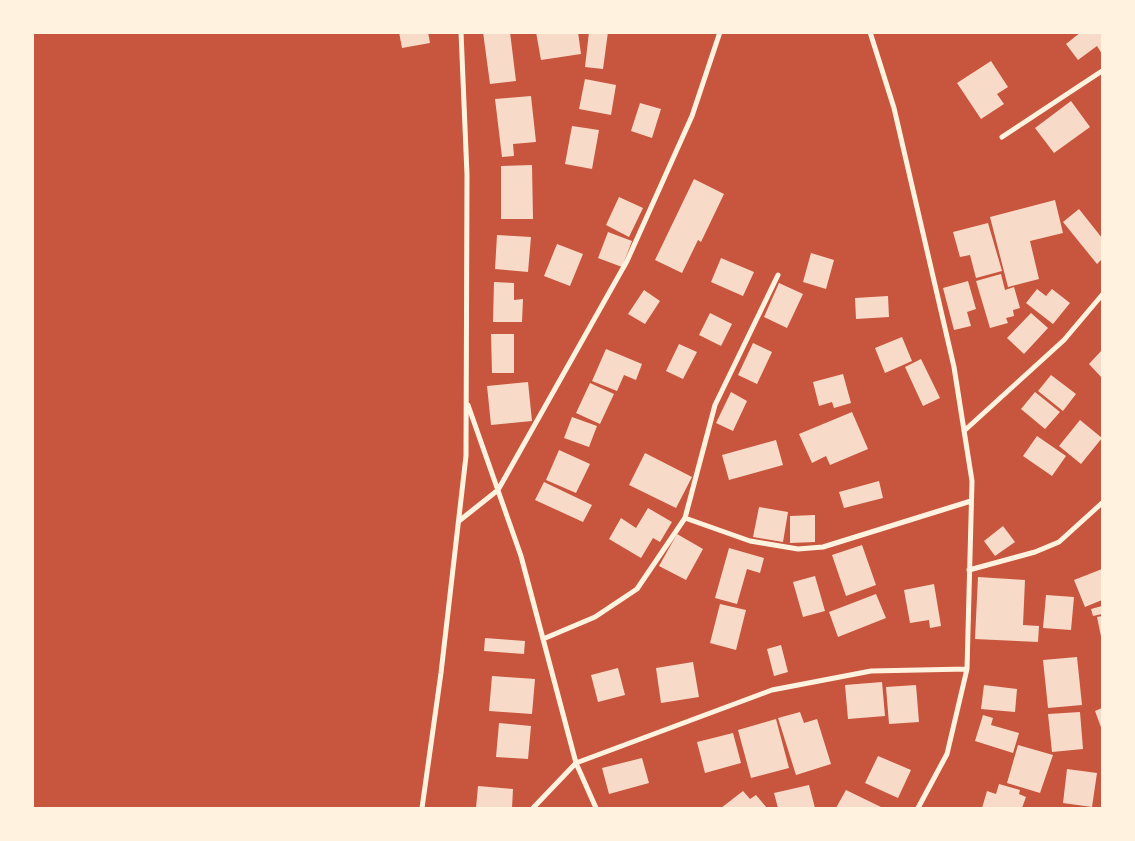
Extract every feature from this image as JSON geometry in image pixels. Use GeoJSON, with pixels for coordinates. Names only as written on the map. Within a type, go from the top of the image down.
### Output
{"type":"FeatureCollection","features":[{"type":"Feature","properties":{"kind":"street"},"geometry":{"type":"LineString","coordinates":[[422,808],[441,673],[466,456],[467,175],[461,32]]}},
{"type":"Feature","properties":{"kind":"street"},"geometry":{"type":"LineString","coordinates":[[459,521],[498,490],[627,261],[692,116],[720,32]]}},
{"type":"Feature","properties":{"kind":"street"},"geometry":{"type":"LineString","coordinates":[[870,32],[896,118],[954,368],[972,481],[967,669],[947,754],[918,808]]}},
{"type":"Feature","properties":{"kind":"street"},"geometry":{"type":"LineString","coordinates":[[1002,137],[1102,71]]}},
{"type":"Feature","properties":{"kind":"street"},"geometry":{"type":"LineString","coordinates":[[543,639],[595,617],[637,589],[685,518],[715,405],[778,275]]}},
{"type":"Feature","properties":{"kind":"street"},"geometry":{"type":"LineString","coordinates":[[964,431],[1064,340],[1102,295]]}},
{"type":"Feature","properties":{"kind":"street"},"geometry":{"type":"LineString","coordinates":[[466,400],[521,556],[576,763],[596,808]]}},
{"type":"Feature","properties":{"kind":"street"},"geometry":{"type":"LineString","coordinates":[[685,518],[750,541],[798,549],[823,547],[971,501]]}},
{"type":"Feature","properties":{"kind":"street"},"geometry":{"type":"LineString","coordinates":[[969,570],[1036,552],[1059,542],[1102,503]]}},
{"type":"Feature","properties":{"kind":"street"},"geometry":{"type":"LineString","coordinates":[[533,808],[576,763],[772,690],[871,671],[967,669]]}},
{"type":"Feature","properties":{"kind":"building"},"geometry":{"type":"Polygon","coordinates":[[[399,32],[428,32],[430,43],[402,48],[399,32]]]}},
{"type":"Feature","properties":{"kind":"building"},"geometry":{"type":"Polygon","coordinates":[[[483,32],[510,32],[516,81],[490,84],[483,32]]]}},
{"type":"Feature","properties":{"kind":"building"},"geometry":{"type":"Polygon","coordinates":[[[536,32],[578,32],[581,54],[541,60],[536,32]]]}},
{"type":"Feature","properties":{"kind":"building"},"geometry":{"type":"Polygon","coordinates":[[[589,32],[608,32],[603,69],[585,67],[589,32]]]}},
{"type":"Feature","properties":{"kind":"building"},"geometry":{"type":"Polygon","coordinates":[[[1081,32],[1102,32],[1102,54],[1097,46],[1078,60],[1066,44],[1081,32]]]}},
{"type":"Feature","properties":{"kind":"building"},"geometry":{"type":"Polygon","coordinates":[[[991,61],[1008,87],[997,94],[1004,104],[981,119],[957,83],[991,61]]]}},
{"type":"Feature","properties":{"kind":"building"},"geometry":{"type":"Polygon","coordinates":[[[585,79],[616,85],[611,115],[579,109],[585,79]]]}},
{"type":"Feature","properties":{"kind":"building"},"geometry":{"type":"Polygon","coordinates":[[[531,96],[536,142],[513,144],[514,156],[502,157],[495,99],[531,96]]]}},
{"type":"Feature","properties":{"kind":"building"},"geometry":{"type":"Polygon","coordinates":[[[1071,101],[1090,127],[1054,153],[1035,128],[1071,101]]]}},
{"type":"Feature","properties":{"kind":"building"},"geometry":{"type":"Polygon","coordinates":[[[640,103],[661,109],[652,138],[631,131],[640,103]]]}},
{"type":"Feature","properties":{"kind":"building"},"geometry":{"type":"Polygon","coordinates":[[[572,126],[599,130],[592,169],[565,164],[572,126]]]}},
{"type":"Feature","properties":{"kind":"building"},"geometry":{"type":"Polygon","coordinates":[[[532,165],[533,219],[501,219],[501,166],[532,165]]]}},
{"type":"Feature","properties":{"kind":"building"},"geometry":{"type":"Polygon","coordinates":[[[694,179],[724,194],[701,242],[698,240],[682,273],[655,260],[694,179]]]}},
{"type":"Feature","properties":{"kind":"building"},"geometry":{"type":"Polygon","coordinates":[[[619,197],[643,208],[629,237],[606,225],[619,197]]]}},
{"type":"Feature","properties":{"kind":"building"},"geometry":{"type":"Polygon","coordinates":[[[1055,200],[1063,233],[1030,241],[1039,279],[1008,287],[990,217],[1055,200]]]}},
{"type":"Feature","properties":{"kind":"building"},"geometry":{"type":"Polygon","coordinates":[[[1079,209],[1102,238],[1102,259],[1097,264],[1063,222],[1079,209]]]}},
{"type":"Feature","properties":{"kind":"building"},"geometry":{"type":"Polygon","coordinates":[[[988,223],[1002,271],[976,278],[970,255],[960,257],[953,232],[988,223]]]}},
{"type":"Feature","properties":{"kind":"building"},"geometry":{"type":"Polygon","coordinates":[[[608,232],[632,241],[622,267],[598,258],[608,232]]]}},
{"type":"Feature","properties":{"kind":"building"},"geometry":{"type":"Polygon","coordinates":[[[497,235],[531,237],[528,272],[495,269],[497,235]]]}},
{"type":"Feature","properties":{"kind":"building"},"geometry":{"type":"Polygon","coordinates":[[[557,244],[583,254],[570,286],[544,276],[557,244]]]}},
{"type":"Feature","properties":{"kind":"building"},"geometry":{"type":"Polygon","coordinates":[[[811,253],[834,260],[826,289],[803,282],[811,253]]]}},
{"type":"Feature","properties":{"kind":"building"},"geometry":{"type":"Polygon","coordinates":[[[721,258],[754,272],[743,296],[711,282],[721,258]]]}},
{"type":"Feature","properties":{"kind":"building"},"geometry":{"type":"Polygon","coordinates":[[[1001,274],[1005,290],[1014,287],[1020,308],[1013,310],[1014,316],[1006,318],[1008,323],[990,328],[976,281],[1001,274]]]}},
{"type":"Feature","properties":{"kind":"building"},"geometry":{"type":"Polygon","coordinates":[[[968,281],[976,309],[967,312],[971,326],[954,330],[943,288],[968,281]]]}},
{"type":"Feature","properties":{"kind":"building"},"geometry":{"type":"Polygon","coordinates":[[[494,282],[514,283],[514,300],[523,299],[522,322],[493,322],[494,282]]]}},
{"type":"Feature","properties":{"kind":"building"},"geometry":{"type":"Polygon","coordinates":[[[779,283],[803,294],[787,328],[764,317],[779,283]]]}},
{"type":"Feature","properties":{"kind":"building"},"geometry":{"type":"Polygon","coordinates":[[[1037,289],[1046,296],[1052,289],[1070,303],[1053,324],[1026,303],[1037,289]]]}},
{"type":"Feature","properties":{"kind":"building"},"geometry":{"type":"Polygon","coordinates":[[[644,290],[660,301],[645,324],[628,314],[644,290]]]}},
{"type":"Feature","properties":{"kind":"building"},"geometry":{"type":"Polygon","coordinates":[[[888,296],[889,317],[856,319],[855,298],[888,296]]]}},
{"type":"Feature","properties":{"kind":"building"},"geometry":{"type":"Polygon","coordinates":[[[710,313],[732,324],[721,346],[699,335],[710,313]]]}},
{"type":"Feature","properties":{"kind":"building"},"geometry":{"type":"Polygon","coordinates":[[[1031,313],[1048,328],[1024,354],[1007,338],[1031,313]]]}},
{"type":"Feature","properties":{"kind":"building"},"geometry":{"type":"Polygon","coordinates":[[[491,334],[514,334],[514,373],[492,373],[491,334]]]}},
{"type":"Feature","properties":{"kind":"building"},"geometry":{"type":"Polygon","coordinates":[[[902,337],[912,361],[885,373],[875,348],[902,337]]]}},
{"type":"Feature","properties":{"kind":"building"},"geometry":{"type":"Polygon","coordinates":[[[753,343],[772,352],[757,384],[738,375],[753,343]]]}},
{"type":"Feature","properties":{"kind":"building"},"geometry":{"type":"Polygon","coordinates":[[[679,344],[697,352],[683,379],[666,371],[679,344]]]}},
{"type":"Feature","properties":{"kind":"building"},"geometry":{"type":"Polygon","coordinates":[[[606,349],[642,364],[636,380],[624,375],[617,391],[592,381],[606,349]]]}},
{"type":"Feature","properties":{"kind":"building"},"geometry":{"type":"Polygon","coordinates":[[[1102,350],[1102,378],[1089,364],[1102,350]]]}},
{"type":"Feature","properties":{"kind":"building"},"geometry":{"type":"Polygon","coordinates":[[[921,359],[940,398],[923,406],[905,367],[921,359]]]}},
{"type":"Feature","properties":{"kind":"building"},"geometry":{"type":"Polygon","coordinates":[[[843,374],[851,403],[834,408],[832,402],[819,406],[813,382],[843,374]]]}},
{"type":"Feature","properties":{"kind":"building"},"geometry":{"type":"Polygon","coordinates":[[[1051,375],[1076,394],[1063,411],[1038,391],[1051,375]]]}},
{"type":"Feature","properties":{"kind":"building"},"geometry":{"type":"Polygon","coordinates":[[[528,382],[532,421],[491,425],[487,386],[528,382]]]}},
{"type":"Feature","properties":{"kind":"building"},"geometry":{"type":"Polygon","coordinates":[[[590,383],[614,394],[600,424],[576,413],[590,383]]]}},
{"type":"Feature","properties":{"kind":"building"},"geometry":{"type":"Polygon","coordinates":[[[731,392],[747,401],[733,431],[716,423],[731,392]]]}},
{"type":"Feature","properties":{"kind":"building"},"geometry":{"type":"Polygon","coordinates":[[[1035,392],[1060,412],[1045,429],[1021,409],[1035,392]]]}},
{"type":"Feature","properties":{"kind":"building"},"geometry":{"type":"Polygon","coordinates":[[[852,412],[868,449],[830,465],[826,456],[812,463],[799,434],[852,412]]]}},
{"type":"Feature","properties":{"kind":"building"},"geometry":{"type":"Polygon","coordinates":[[[572,417],[597,426],[589,447],[564,438],[572,417]]]}},
{"type":"Feature","properties":{"kind":"building"},"geometry":{"type":"Polygon","coordinates":[[[1080,420],[1102,438],[1081,464],[1059,446],[1080,420]]]}},
{"type":"Feature","properties":{"kind":"building"},"geometry":{"type":"Polygon","coordinates":[[[1037,436],[1066,456],[1052,476],[1023,456],[1037,436]]]}},
{"type":"Feature","properties":{"kind":"building"},"geometry":{"type":"Polygon","coordinates":[[[776,440],[783,465],[729,480],[722,455],[776,440]]]}},
{"type":"Feature","properties":{"kind":"building"},"geometry":{"type":"Polygon","coordinates":[[[559,450],[590,464],[576,493],[546,480],[559,450]]]}},
{"type":"Feature","properties":{"kind":"building"},"geometry":{"type":"Polygon","coordinates":[[[645,453],[692,477],[676,508],[629,485],[645,453]]]}},
{"type":"Feature","properties":{"kind":"building"},"geometry":{"type":"Polygon","coordinates":[[[879,481],[883,498],[844,508],[839,492],[879,481]]]}},
{"type":"Feature","properties":{"kind":"building"},"geometry":{"type":"Polygon","coordinates":[[[544,482],[592,505],[583,522],[535,500],[544,482]]]}},
{"type":"Feature","properties":{"kind":"building"},"geometry":{"type":"Polygon","coordinates":[[[759,507],[788,512],[783,542],[753,537],[759,507]]]}},
{"type":"Feature","properties":{"kind":"building"},"geometry":{"type":"Polygon","coordinates":[[[648,508],[672,522],[660,542],[653,538],[641,558],[609,539],[621,518],[636,528],[648,508]]]}},
{"type":"Feature","properties":{"kind":"building"},"geometry":{"type":"Polygon","coordinates":[[[815,515],[815,542],[790,543],[790,516],[815,515]]]}},
{"type":"Feature","properties":{"kind":"building"},"geometry":{"type":"Polygon","coordinates":[[[1003,526],[1015,542],[995,556],[984,541],[1003,526]]]}},
{"type":"Feature","properties":{"kind":"building"},"geometry":{"type":"Polygon","coordinates":[[[677,534],[703,549],[686,580],[659,566],[677,534]]]}},
{"type":"Feature","properties":{"kind":"building"},"geometry":{"type":"Polygon","coordinates":[[[862,545],[876,585],[846,596],[832,555],[862,545]]]}},
{"type":"Feature","properties":{"kind":"building"},"geometry":{"type":"Polygon","coordinates":[[[729,548],[764,558],[760,573],[747,569],[737,604],[715,598],[729,548]]]}},
{"type":"Feature","properties":{"kind":"building"},"geometry":{"type":"Polygon","coordinates":[[[1102,569],[1102,600],[1085,607],[1074,580],[1102,569]]]}},
{"type":"Feature","properties":{"kind":"building"},"geometry":{"type":"Polygon","coordinates":[[[815,576],[825,611],[803,617],[793,582],[815,576]]]}},
{"type":"Feature","properties":{"kind":"building"},"geometry":{"type":"Polygon","coordinates":[[[978,577],[1025,580],[1023,625],[1039,626],[1038,642],[975,639],[978,577]]]}},
{"type":"Feature","properties":{"kind":"building"},"geometry":{"type":"Polygon","coordinates":[[[934,584],[941,626],[930,628],[929,620],[910,623],[904,590],[934,584]]]}},
{"type":"Feature","properties":{"kind":"building"},"geometry":{"type":"Polygon","coordinates":[[[876,594],[886,618],[838,637],[829,612],[876,594]]]}},
{"type":"Feature","properties":{"kind":"building"},"geometry":{"type":"Polygon","coordinates":[[[1046,595],[1074,597],[1071,630],[1043,628],[1046,595]]]}},
{"type":"Feature","properties":{"kind":"building"},"geometry":{"type":"Polygon","coordinates":[[[720,604],[746,610],[736,650],[710,643],[720,604]]]}},
{"type":"Feature","properties":{"kind":"building"},"geometry":{"type":"Polygon","coordinates":[[[1102,606],[1102,614],[1093,616],[1091,609],[1102,606]]]}},
{"type":"Feature","properties":{"kind":"building"},"geometry":{"type":"Polygon","coordinates":[[[1102,616],[1102,641],[1097,617],[1102,616]]]}},
{"type":"Feature","properties":{"kind":"building"},"geometry":{"type":"Polygon","coordinates":[[[485,638],[525,641],[524,654],[484,651],[485,638]]]}},
{"type":"Feature","properties":{"kind":"building"},"geometry":{"type":"Polygon","coordinates":[[[781,645],[788,672],[774,676],[767,649],[781,645]]]}},
{"type":"Feature","properties":{"kind":"building"},"geometry":{"type":"Polygon","coordinates":[[[1077,657],[1082,705],[1048,708],[1043,660],[1077,657]]]}},
{"type":"Feature","properties":{"kind":"building"},"geometry":{"type":"Polygon","coordinates":[[[693,662],[699,697],[661,703],[656,668],[693,662]]]}},
{"type":"Feature","properties":{"kind":"building"},"geometry":{"type":"Polygon","coordinates":[[[618,668],[625,695],[598,702],[591,675],[618,668]]]}},
{"type":"Feature","properties":{"kind":"building"},"geometry":{"type":"Polygon","coordinates":[[[492,676],[535,679],[532,714],[489,711],[492,676]]]}},
{"type":"Feature","properties":{"kind":"building"},"geometry":{"type":"Polygon","coordinates":[[[882,682],[885,716],[848,719],[845,685],[882,682]]]}},
{"type":"Feature","properties":{"kind":"building"},"geometry":{"type":"Polygon","coordinates":[[[916,685],[919,722],[889,724],[886,687],[916,685]]]}},
{"type":"Feature","properties":{"kind":"building"},"geometry":{"type":"Polygon","coordinates":[[[984,685],[1017,689],[1015,712],[981,709],[984,685]]]}},
{"type":"Feature","properties":{"kind":"building"},"geometry":{"type":"Polygon","coordinates":[[[1102,708],[1102,730],[1095,711],[1102,708]]]}},
{"type":"Feature","properties":{"kind":"building"},"geometry":{"type":"Polygon","coordinates":[[[800,712],[804,723],[817,719],[831,764],[796,775],[778,718],[800,712]]]}},
{"type":"Feature","properties":{"kind":"building"},"geometry":{"type":"Polygon","coordinates":[[[1080,712],[1083,749],[1052,752],[1048,714],[1080,712]]]}},
{"type":"Feature","properties":{"kind":"building"},"geometry":{"type":"Polygon","coordinates":[[[983,715],[993,718],[991,725],[1019,733],[1013,753],[975,741],[983,715]]]}},
{"type":"Feature","properties":{"kind":"building"},"geometry":{"type":"Polygon","coordinates":[[[776,719],[789,768],[751,778],[738,730],[776,719]]]}},
{"type":"Feature","properties":{"kind":"building"},"geometry":{"type":"Polygon","coordinates":[[[499,723],[531,726],[528,759],[496,757],[499,723]]]}},
{"type":"Feature","properties":{"kind":"building"},"geometry":{"type":"Polygon","coordinates":[[[733,733],[741,763],[705,773],[697,742],[733,733]]]}},
{"type":"Feature","properties":{"kind":"building"},"geometry":{"type":"Polygon","coordinates":[[[1018,745],[1053,755],[1040,793],[1007,783],[1018,745]]]}},
{"type":"Feature","properties":{"kind":"building"},"geometry":{"type":"Polygon","coordinates":[[[878,756],[911,770],[898,798],[865,783],[878,756]]]}},
{"type":"Feature","properties":{"kind":"building"},"geometry":{"type":"Polygon","coordinates":[[[642,758],[649,783],[609,794],[602,768],[642,758]]]}},
{"type":"Feature","properties":{"kind":"building"},"geometry":{"type":"Polygon","coordinates":[[[1067,769],[1097,773],[1092,807],[1063,803],[1067,769]]]}},
{"type":"Feature","properties":{"kind":"building"},"geometry":{"type":"Polygon","coordinates":[[[999,784],[1020,790],[1019,794],[1026,797],[1022,808],[982,808],[987,791],[996,794],[999,784]]]}},
{"type":"Feature","properties":{"kind":"building"},"geometry":{"type":"Polygon","coordinates":[[[809,785],[815,808],[778,808],[774,793],[809,785]]]}},
{"type":"Feature","properties":{"kind":"building"},"geometry":{"type":"Polygon","coordinates":[[[478,786],[513,789],[512,808],[476,808],[478,786]]]}},
{"type":"Feature","properties":{"kind":"building"},"geometry":{"type":"Polygon","coordinates":[[[846,790],[883,808],[836,808],[846,790]]]}},
{"type":"Feature","properties":{"kind":"building"},"geometry":{"type":"Polygon","coordinates":[[[743,791],[750,799],[756,795],[767,808],[721,808],[743,791]]]}}]}
